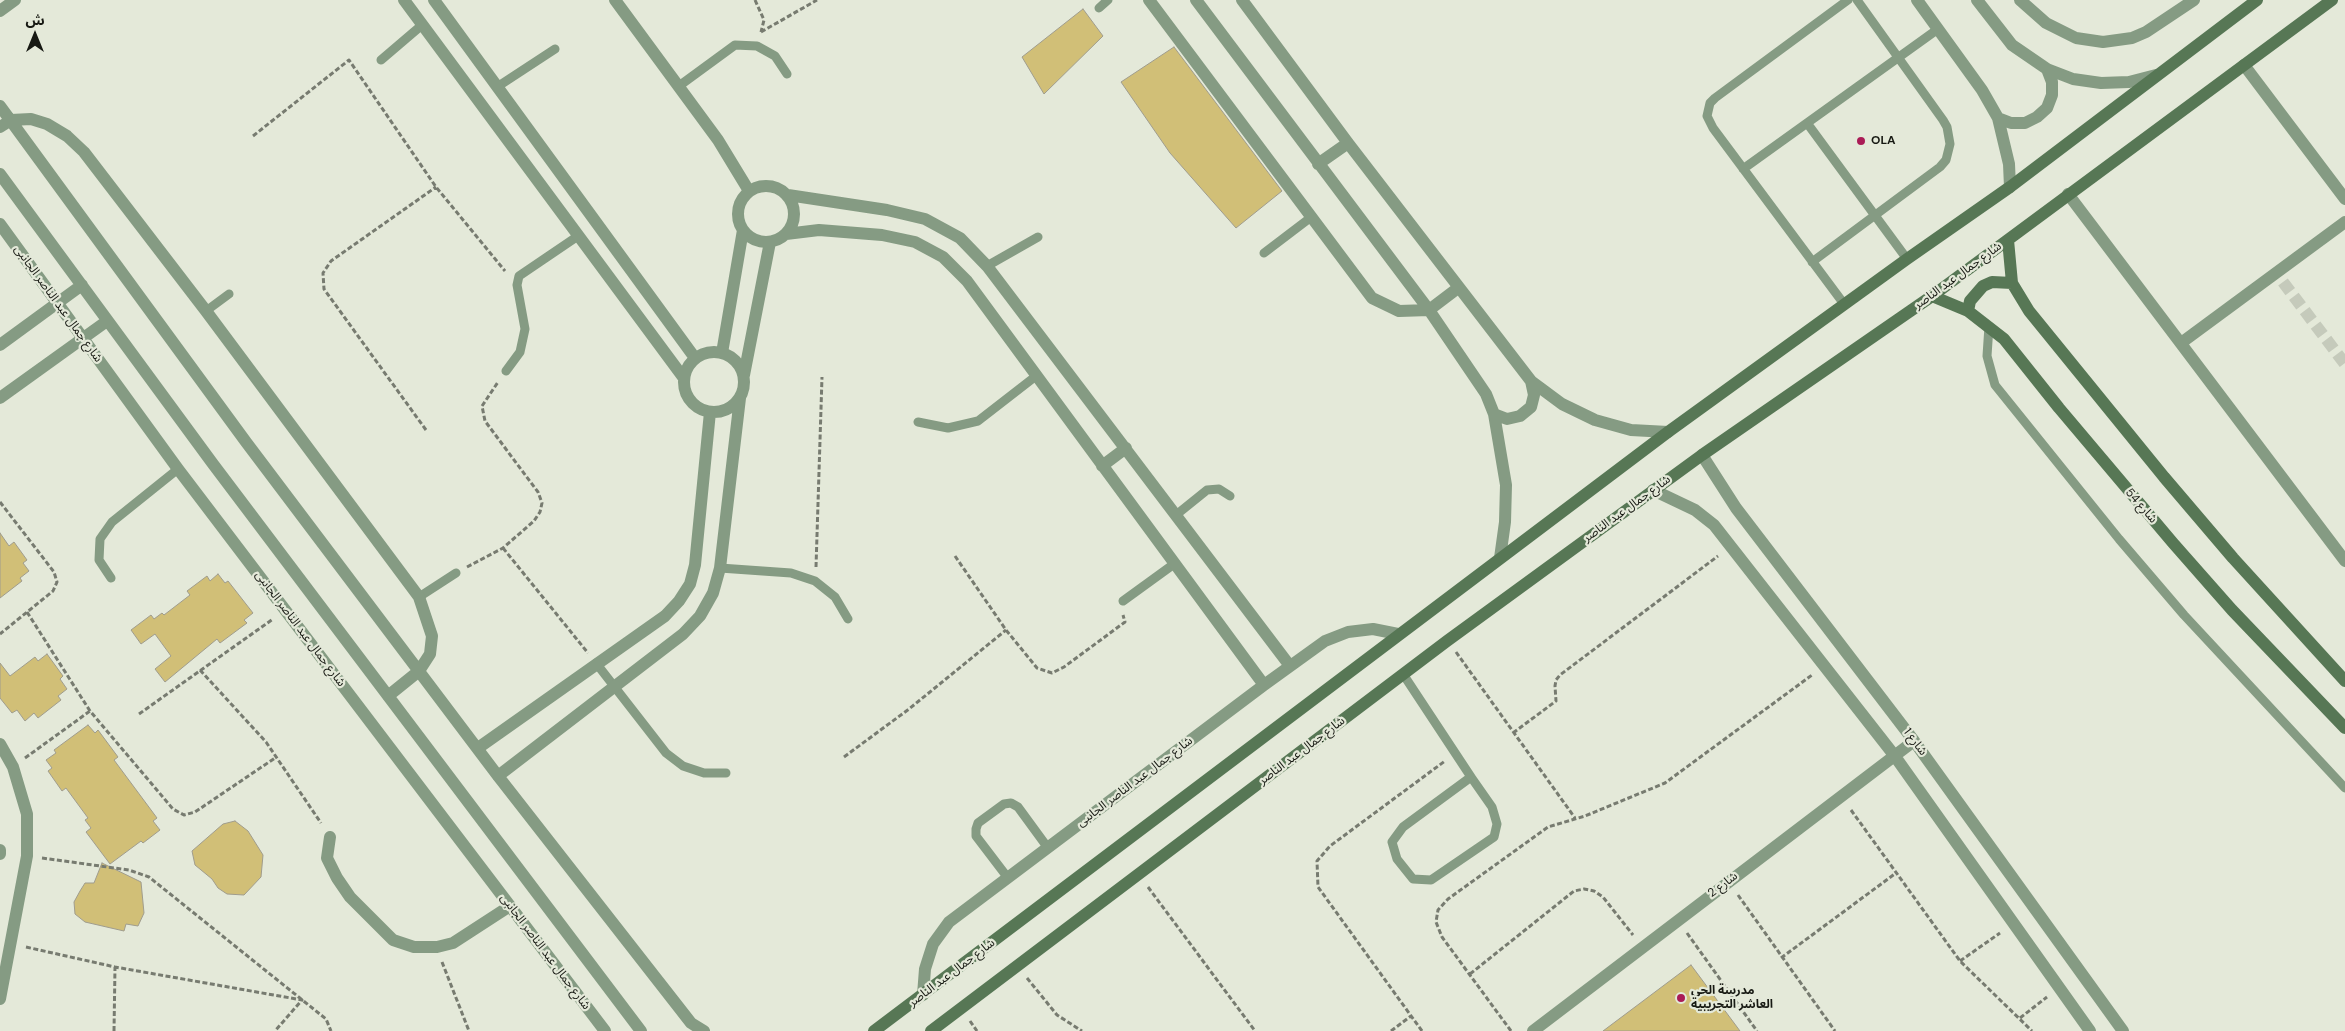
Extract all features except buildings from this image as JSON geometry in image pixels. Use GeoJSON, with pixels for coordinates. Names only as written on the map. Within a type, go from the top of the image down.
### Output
{"type":"FeatureCollection","features":[{"type":"Feature","properties":{"kind":"main road","name":"شارع جمال عبد الناصر"},"geometry":{"type":"LineString","coordinates":[[874,1031],[1668,432],[1906,259],[2010,187],[2257,0]]}},
{"type":"Feature","properties":{"kind":"main road","name":"شارع جمال عبد الناصر"},"geometry":{"type":"LineString","coordinates":[[931,1031],[1447,640],[1702,455],[1932,296],[2332,0]]}},
{"type":"Feature","properties":{"kind":"main road"},"geometry":{"type":"LineString","coordinates":[[2008,240],[2012,283],[2029,311],[2164,477],[2233,558],[2345,681]]}},
{"type":"Feature","properties":{"kind":"main road"},"geometry":{"type":"LineString","coordinates":[[1968,311],[1970,301],[1983,286],[1992,282],[2012,283]]}},
{"type":"Feature","properties":{"kind":"main road","name":"شارع 54"},"geometry":{"type":"LineString","coordinates":[[1932,296],[1968,311],[2004,339],[2173,544],[2252,631],[2345,728]]}},
{"type":"Feature","properties":{"kind":"street"},"geometry":{"type":"LineString","coordinates":[[0,11],[15,0]]}},
{"type":"Feature","properties":{"kind":"street"},"geometry":{"type":"LineString","coordinates":[[404,0],[684,377],[687,396],[701,410],[710,412],[727,409],[740,398]]}},
{"type":"Feature","properties":{"kind":"street"},"geometry":{"type":"LineString","coordinates":[[434,0],[695,358]]}},
{"type":"Feature","properties":{"kind":"street"},"geometry":{"type":"LineString","coordinates":[[615,0],[729,157],[749,191]]}},
{"type":"Feature","properties":{"kind":"street"},"geometry":{"type":"LineString","coordinates":[[1150,0],[1310,218],[1372,298],[1399,311],[1429,310],[1458,288]]}},
{"type":"Feature","properties":{"kind":"street"},"geometry":{"type":"LineString","coordinates":[[1196,0],[1429,310],[1486,394],[1494,414],[1506,485],[1505,522],[1500,558]]}},
{"type":"Feature","properties":{"kind":"street"},"geometry":{"type":"LineString","coordinates":[[1242,0],[1348,143],[1531,382],[1562,404],[1595,420],[1630,430],[1668,432]]}},
{"type":"Feature","properties":{"kind":"street"},"geometry":{"type":"LineString","coordinates":[[1917,0],[1982,90],[1998,118],[2009,164],[2010,187]]}},
{"type":"Feature","properties":{"kind":"street"},"geometry":{"type":"LineString","coordinates":[[1977,0],[2012,45],[2047,69],[2073,79],[2101,83],[2128,82],[2156,75]]}},
{"type":"Feature","properties":{"kind":"street"},"geometry":{"type":"LineString","coordinates":[[2020,0],[2046,23],[2076,38],[2103,42],[2132,38],[2146,32],[2194,0]]}},
{"type":"Feature","properties":{"kind":"street"},"geometry":{"type":"LineString","coordinates":[[2244,65],[2345,199]]}},
{"type":"Feature","properties":{"kind":"street"},"geometry":{"type":"LineString","coordinates":[[1998,118],[2011,123],[2025,123],[2037,117],[2047,108],[2052,96],[2052,82],[2047,69]]}},
{"type":"Feature","properties":{"kind":"street"},"geometry":{"type":"LineString","coordinates":[[0,106],[246,442],[498,776],[690,1027],[704,1031]]}},
{"type":"Feature","properties":{"kind":"street"},"geometry":{"type":"LineString","coordinates":[[0,127],[11,120],[31,119],[47,124],[67,136],[84,152],[206,311],[419,597],[432,636],[430,654],[419,671],[388,696]]}},
{"type":"Feature","properties":{"kind":"street"},"geometry":{"type":"LineString","coordinates":[[1318,164],[1348,143]]}},
{"type":"Feature","properties":{"kind":"street"},"geometry":{"type":"LineString","coordinates":[[0,174],[108,322],[641,1031]]}},
{"type":"Feature","properties":{"kind":"street"},"geometry":{"type":"LineString","coordinates":[[1264,685],[966,281],[943,258],[915,242],[882,235],[819,230],[786,234],[770,242],[760,241],[750,237],[743,230],[738,220],[738,209],[742,199],[749,191],[765,185],[774,186],[788,195],[887,210],[925,219],[960,238],[987,266],[1290,666]]}},
{"type":"Feature","properties":{"kind":"street"},"geometry":{"type":"LineString","coordinates":[[2068,194],[2345,560]]}},
{"type":"Feature","properties":{"kind":"street"},"geometry":{"type":"LineString","coordinates":[[786,234],[793,225],[795,215],[793,204],[788,195]]}},
{"type":"Feature","properties":{"kind":"street"},"geometry":{"type":"LineString","coordinates":[[2181,343],[2280,278],[2345,222]]}},
{"type":"Feature","properties":{"kind":"street","name":"شارع جمال عبد الناصر الجانبى"},"geometry":{"type":"LineString","coordinates":[[0,224],[178,469],[605,1031]]}},
{"type":"Feature","properties":{"kind":"street"},"geometry":{"type":"LineString","coordinates":[[722,353],[743,230]]}},
{"type":"Feature","properties":{"kind":"street"},"geometry":{"type":"LineString","coordinates":[[498,776],[684,634],[700,616],[713,593],[720,568],[740,398],[770,242]]}},
{"type":"Feature","properties":{"kind":"street"},"geometry":{"type":"LineString","coordinates":[[0,345],[82,286]]}},
{"type":"Feature","properties":{"kind":"street"},"geometry":{"type":"LineString","coordinates":[[0,398],[108,322]]}},
{"type":"Feature","properties":{"kind":"street"},"geometry":{"type":"LineString","coordinates":[[684,377],[690,363],[695,358],[713,352],[722,353],[736,361],[744,375]]}},
{"type":"Feature","properties":{"kind":"street"},"geometry":{"type":"LineString","coordinates":[[1494,414],[1507,418],[1520,416],[1530,407],[1534,395],[1531,382]]}},
{"type":"Feature","properties":{"kind":"street"},"geometry":{"type":"LineString","coordinates":[[478,748],[665,616],[679,601],[690,584],[695,565],[710,412]]}},
{"type":"Feature","properties":{"kind":"street"},"geometry":{"type":"LineString","coordinates":[[1102,466],[1126,448]]}},
{"type":"Feature","properties":{"kind":"street","name":"شارع 1"},"geometry":{"type":"LineString","coordinates":[[1702,455],[1736,508],[1914,740],[2123,1031]]}},
{"type":"Feature","properties":{"kind":"street","name":"شارع 1"},"geometry":{"type":"LineString","coordinates":[[1653,490],[1695,510],[1714,525],[1731,546],[1894,755],[2090,1031]]}},
{"type":"Feature","properties":{"kind":"street","name":"شارع جمال عبد الناصر الجانبى"},"geometry":{"type":"LineString","coordinates":[[923,995],[925,969],[930,952],[949,922],[1325,641],[1348,632],[1373,629],[1398,634]]}},
{"type":"Feature","properties":{"kind":"street","name":"شارع 2"},"geometry":{"type":"LineString","coordinates":[[1533,1031],[1914,740]]}},
{"type":"Feature","properties":{"kind":"street"},"geometry":{"type":"LineString","coordinates":[[0,744],[13,767],[27,814],[27,856],[0,999]]}},
{"type":"Feature","properties":{"kind":"street"},"geometry":{"type":"LineString","coordinates":[[330,837],[327,858],[350,896],[393,940],[414,947],[437,947],[453,943],[510,906]]}},
{"type":"Feature","properties":{"kind":"lane"},"geometry":{"type":"LineString","coordinates":[[1099,8],[1108,0]]}},
{"type":"Feature","properties":{"kind":"lane"},"geometry":{"type":"LineString","coordinates":[[1844,304],[1708,122],[1707,109],[1710,102],[1848,0]]}},
{"type":"Feature","properties":{"kind":"lane"},"geometry":{"type":"LineString","coordinates":[[1812,262],[1940,167],[1946,160],[1950,144],[1947,127],[1943,120],[1857,0]]}},
{"type":"Feature","properties":{"kind":"lane"},"geometry":{"type":"LineString","coordinates":[[381,60],[422,25]]}},
{"type":"Feature","properties":{"kind":"lane"},"geometry":{"type":"LineString","coordinates":[[1743,169],[1938,29]]}},
{"type":"Feature","properties":{"kind":"lane"},"geometry":{"type":"LineString","coordinates":[[679,86],[735,45],[756,46],[775,56],[787,74]]}},
{"type":"Feature","properties":{"kind":"lane"},"geometry":{"type":"LineString","coordinates":[[497,87],[555,49]]}},
{"type":"Feature","properties":{"kind":"lane"},"geometry":{"type":"LineString","coordinates":[[1806,123],[1906,259]]}},
{"type":"Feature","properties":{"kind":"lane"},"geometry":{"type":"LineString","coordinates":[[1264,253],[1310,218]]}},
{"type":"Feature","properties":{"kind":"lane"},"geometry":{"type":"LineString","coordinates":[[506,371],[520,352],[525,329],[517,285],[519,276],[578,236]]}},
{"type":"Feature","properties":{"kind":"lane"},"geometry":{"type":"LineString","coordinates":[[987,266],[1038,237]]}},
{"type":"Feature","properties":{"kind":"lane"},"geometry":{"type":"LineString","coordinates":[[206,311],[230,294]]}},
{"type":"Feature","properties":{"kind":"lane"},"geometry":{"type":"LineString","coordinates":[[1989,326],[1988,356],[1995,385],[2120,540],[2184,615],[2345,788]]}},
{"type":"Feature","properties":{"kind":"lane"},"geometry":{"type":"LineString","coordinates":[[918,422],[948,428],[978,420],[1036,376]]}},
{"type":"Feature","properties":{"kind":"lane"},"geometry":{"type":"LineString","coordinates":[[111,578],[99,560],[100,539],[112,522],[178,469]]}},
{"type":"Feature","properties":{"kind":"lane"},"geometry":{"type":"LineString","coordinates":[[1176,515],[1207,490],[1219,489],[1230,496]]}},
{"type":"Feature","properties":{"kind":"lane"},"geometry":{"type":"LineString","coordinates":[[1123,601],[1174,564]]}},
{"type":"Feature","properties":{"kind":"lane"},"geometry":{"type":"LineString","coordinates":[[720,568],[790,573],[815,580],[835,597],[848,619]]}},
{"type":"Feature","properties":{"kind":"lane"},"geometry":{"type":"LineString","coordinates":[[419,597],[456,574]]}},
{"type":"Feature","properties":{"kind":"lane"},"geometry":{"type":"LineString","coordinates":[[596,663],[666,753],[683,766],[704,773],[726,773]]}},
{"type":"Feature","properties":{"kind":"lane"},"geometry":{"type":"LineString","coordinates":[[1403,674],[1492,807],[1496,824],[1494,837],[1431,880],[1414,879],[1397,859],[1392,842],[1403,827],[1471,777]]}},
{"type":"Feature","properties":{"kind":"lane"},"geometry":{"type":"LineString","coordinates":[[1008,878],[976,836],[978,823],[997,809],[1011,803],[1018,807],[1048,848]]}},
{"type":"Feature","properties":{"kind":"path"},"geometry":{"type":"LineString","coordinates":[[755,0],[764,20],[756,46]]}},
{"type":"Feature","properties":{"kind":"path"},"geometry":{"type":"LineString","coordinates":[[761,32],[817,0]]}},
{"type":"Feature","properties":{"kind":"path"},"geometry":{"type":"LineString","coordinates":[[253,136],[348,60],[436,187],[517,285]]}},
{"type":"Feature","properties":{"kind":"path"},"geometry":{"type":"LineString","coordinates":[[426,430],[324,289],[323,273],[331,261],[436,187]]}},
{"type":"Feature","properties":{"kind":"path"},"geometry":{"type":"LineString","coordinates":[[456,574],[503,548],[534,521],[540,512],[542,503],[538,492],[485,420],[482,406],[506,371]]}},
{"type":"Feature","properties":{"kind":"path"},"geometry":{"type":"LineString","coordinates":[[815,580],[822,377]]}},
{"type":"Feature","properties":{"kind":"path"},"geometry":{"type":"LineString","coordinates":[[0,502],[57,576],[56,587],[53,591],[0,634]]}},
{"type":"Feature","properties":{"kind":"path"},"geometry":{"type":"LineString","coordinates":[[1513,733],[1556,701],[1556,680],[1560,675],[1731,546]]}},
{"type":"Feature","properties":{"kind":"path"},"geometry":{"type":"LineString","coordinates":[[503,548],[596,663]]}},
{"type":"Feature","properties":{"kind":"path"},"geometry":{"type":"LineString","coordinates":[[955,556],[1006,630],[1037,668],[1052,672],[1064,667],[1125,622],[1126,618],[1117,608],[1123,601]]}},
{"type":"Feature","properties":{"kind":"path"},"geometry":{"type":"LineString","coordinates":[[139,714],[286,610]]}},
{"type":"Feature","properties":{"kind":"path"},"geometry":{"type":"LineString","coordinates":[[27,612],[90,711],[172,809],[184,815],[195,812],[275,758]]}},
{"type":"Feature","properties":{"kind":"path"},"geometry":{"type":"LineString","coordinates":[[844,757],[909,709],[1006,630]]}},
{"type":"Feature","properties":{"kind":"path"},"geometry":{"type":"LineString","coordinates":[[1447,640],[1574,818]]}},
{"type":"Feature","properties":{"kind":"path"},"geometry":{"type":"LineString","coordinates":[[1511,1031],[1442,937],[1436,922],[1438,910],[1448,899],[1548,827],[1665,783],[1824,666]]}},
{"type":"Feature","properties":{"kind":"path"},"geometry":{"type":"LineString","coordinates":[[200,670],[266,742],[330,837]]}},
{"type":"Feature","properties":{"kind":"path"},"geometry":{"type":"LineString","coordinates":[[13,767],[90,711]]}},
{"type":"Feature","properties":{"kind":"path"},"geometry":{"type":"LineString","coordinates":[[1422,1031],[1318,887],[1317,861],[1330,846],[1456,754]]}},
{"type":"Feature","properties":{"kind":"path"},"geometry":{"type":"LineString","coordinates":[[1840,796],[1960,961],[2032,1031]]}},
{"type":"Feature","properties":{"kind":"path"},"geometry":{"type":"LineString","coordinates":[[27,856],[129,870],[148,877],[326,1019],[331,1031]]}},
{"type":"Feature","properties":{"kind":"path"},"geometry":{"type":"LineString","coordinates":[[1781,958],[1896,873]]}},
{"type":"Feature","properties":{"kind":"path"},"geometry":{"type":"LineString","coordinates":[[1139,874],[1255,1031]]}},
{"type":"Feature","properties":{"kind":"path"},"geometry":{"type":"LineString","coordinates":[[1728,882],[1834,1031]]}},
{"type":"Feature","properties":{"kind":"path"},"geometry":{"type":"LineString","coordinates":[[1470,974],[1574,891],[1584,889],[1594,891],[1603,896],[1643,947]]}},
{"type":"Feature","properties":{"kind":"path"},"geometry":{"type":"LineString","coordinates":[[1678,920],[1758,1031]]}},
{"type":"Feature","properties":{"kind":"path"},"geometry":{"type":"LineString","coordinates":[[1960,961],[2013,924]]}},
{"type":"Feature","properties":{"kind":"path"},"geometry":{"type":"LineString","coordinates":[[10,944],[115,967],[302,1000]]}},
{"type":"Feature","properties":{"kind":"path"},"geometry":{"type":"LineString","coordinates":[[437,947],[468,1031]]}},
{"type":"Feature","properties":{"kind":"path"},"geometry":{"type":"LineString","coordinates":[[1018,966],[1056,1016],[1082,1031]]}},
{"type":"Feature","properties":{"kind":"path"},"geometry":{"type":"LineString","coordinates":[[114,1031],[115,967]]}},
{"type":"Feature","properties":{"kind":"path"},"geometry":{"type":"LineString","coordinates":[[2020,1018],[2059,988]]}},
{"type":"Feature","properties":{"kind":"path"},"geometry":{"type":"LineString","coordinates":[[275,1031],[302,1000]]}},
{"type":"Feature","properties":{"kind":"path"},"geometry":{"type":"LineString","coordinates":[[1391,1031],[1411,1016]]}},
{"type":"Feature","properties":{"kind":"tunnel"},"geometry":{"type":"LineString","coordinates":[[2283,282],[2345,364]]}},
{"type":"Feature","properties":{"kind":"place","name":"OLA"},"geometry":{"type":"Point","coordinates":[1861,141]}},
{"type":"Feature","properties":{"kind":"place","name":"مدرسة الحى العاشر التجريبية"},"geometry":{"type":"Point","coordinates":[1681,998]}}]}
